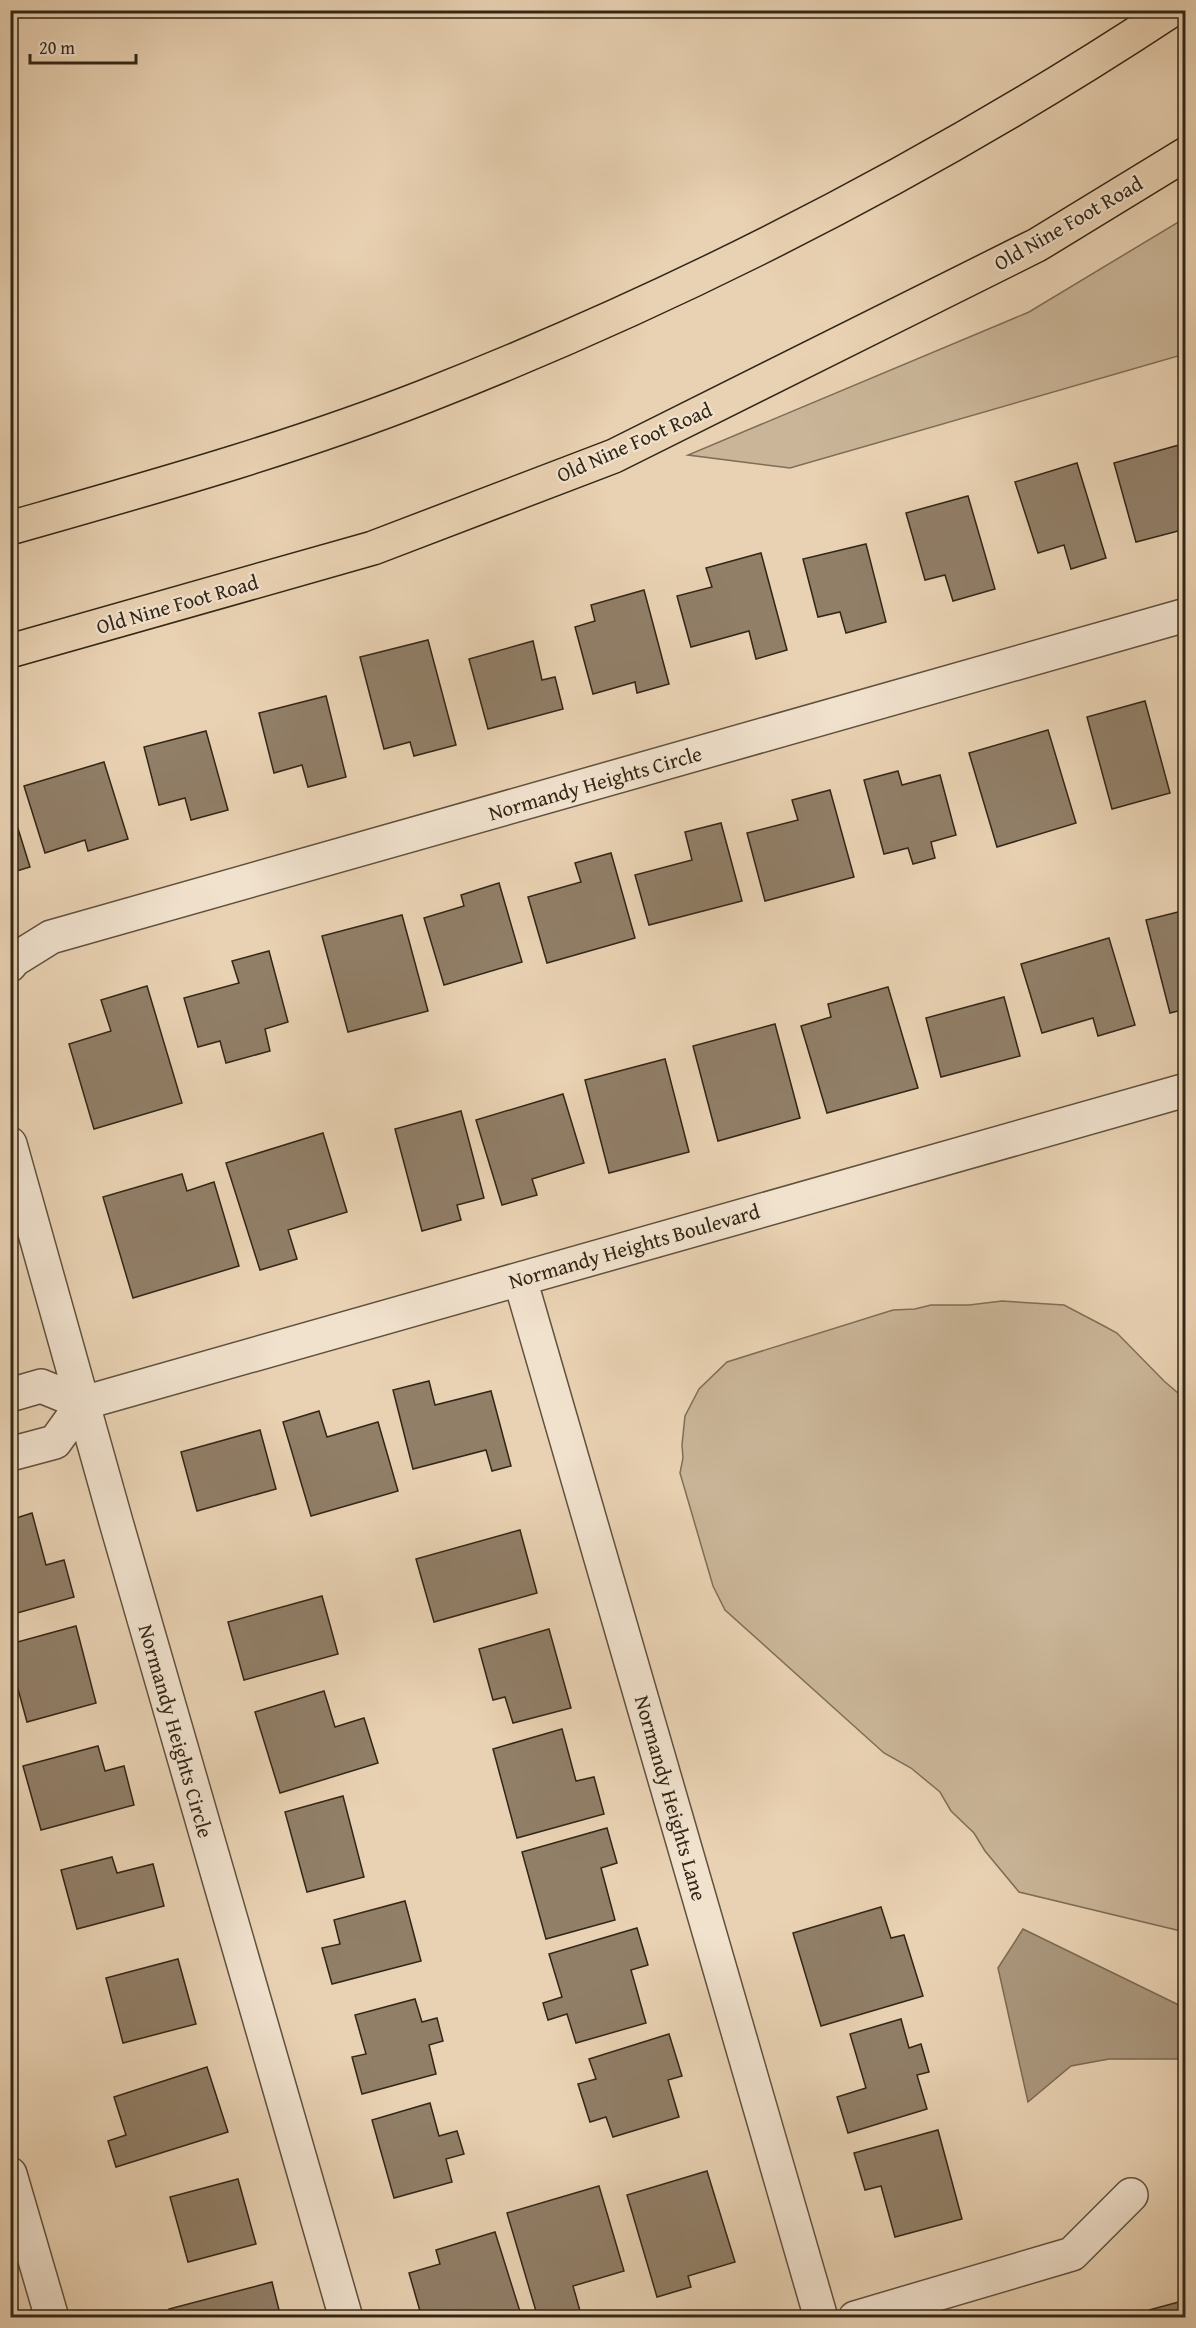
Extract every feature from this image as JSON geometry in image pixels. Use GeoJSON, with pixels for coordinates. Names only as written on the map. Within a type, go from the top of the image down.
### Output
{"type":"FeatureCollection","features":[{"type":"Feature","properties":{"kind":"main road"},"geometry":{"type":"LineString","coordinates":[[10,528],[220,468],[324,434],[427,396],[629,311],[728,264],[923,163],[1027,102],[1172,10]]}},
{"type":"Feature","properties":{"kind":"main road","name":"Old Nine Foot Road"},"geometry":{"type":"LineString","coordinates":[[10,651],[373,548],[614,456],[1037,245],[1185,154]]}},
{"type":"Feature","properties":{"kind":"street","name":"Normandy Heights Circle"},"geometry":{"type":"LineString","coordinates":[[10,965],[14,960],[51,937],[1185,615]]}},
{"type":"Feature","properties":{"kind":"street","name":"Normandy Heights Boulevard"},"geometry":{"type":"LineString","coordinates":[[83,1403],[1185,1090]]}},
{"type":"Feature","properties":{"kind":"street","name":"Normandy Heights Circle"},"geometry":{"type":"LineString","coordinates":[[10,1144],[346,2318]]}},
{"type":"Feature","properties":{"kind":"street","name":"Normandy Heights Lane"},"geometry":{"type":"LineString","coordinates":[[520,1279],[821,2318]]}},
{"type":"Feature","properties":{"kind":"street"},"geometry":{"type":"LineString","coordinates":[[10,1395],[41,1386],[83,1403],[55,1442],[10,1455]]}},
{"type":"Feature","properties":{"kind":"street"},"geometry":{"type":"LineString","coordinates":[[10,2174],[52,2318]]}},
{"type":"Feature","properties":{"kind":"street"},"geometry":{"type":"LineString","coordinates":[[855,2318],[1072,2254],[1131,2195]]}},
{"type":"Feature","properties":{"kind":"shaded area"},"geometry":{"type":"Polygon","coordinates":[[[1185,218],[1185,354],[790,468],[688,455],[1029,312],[1185,218]]]}},
{"type":"Feature","properties":{"kind":"shaded area"},"geometry":{"type":"Polygon","coordinates":[[[1002,1301],[1064,1305],[1104,1326],[1117,1333],[1185,1399],[1185,1932],[1019,1892],[985,1851],[974,1833],[951,1811],[940,1792],[911,1768],[884,1753],[725,1610],[713,1586],[680,1473],[685,1416],[699,1389],[727,1362],[893,1310],[915,1309],[931,1305],[969,1305],[1002,1301]]]}},
{"type":"Feature","properties":{"kind":"shaded area"},"geometry":{"type":"Polygon","coordinates":[[[1023,1929],[1185,2008],[1185,2059],[1109,2059],[1071,2066],[1028,2102],[998,1968],[1023,1929]]]}},
{"type":"Feature","properties":{"kind":"building"},"geometry":{"type":"Polygon","coordinates":[[[1186,443],[1186,529],[1136,542],[1114,463],[1186,443]]]}},
{"type":"Feature","properties":{"kind":"building"},"geometry":{"type":"Polygon","coordinates":[[[1077,463],[1106,558],[1071,569],[1064,545],[1038,553],[1015,482],[1077,463]]]}},
{"type":"Feature","properties":{"kind":"building"},"geometry":{"type":"Polygon","coordinates":[[[968,496],[995,589],[953,601],[945,575],[925,580],[906,513],[968,496]]]}},
{"type":"Feature","properties":{"kind":"building"},"geometry":{"type":"Polygon","coordinates":[[[866,544],[886,622],[846,633],[840,612],[818,617],[803,559],[866,544]]]}},
{"type":"Feature","properties":{"kind":"building"},"geometry":{"type":"Polygon","coordinates":[[[761,553],[787,650],[756,659],[749,631],[691,647],[677,596],[712,587],[706,568],[761,553]]]}},
{"type":"Feature","properties":{"kind":"building"},"geometry":{"type":"Polygon","coordinates":[[[644,590],[669,684],[637,693],[635,682],[593,694],[575,627],[595,621],[591,605],[644,590]]]}},
{"type":"Feature","properties":{"kind":"building"},"geometry":{"type":"Polygon","coordinates":[[[428,640],[456,745],[414,756],[410,742],[384,749],[360,657],[428,640]]]}},
{"type":"Feature","properties":{"kind":"building"},"geometry":{"type":"Polygon","coordinates":[[[533,641],[542,680],[555,677],[563,709],[488,729],[469,659],[533,641]]]}},
{"type":"Feature","properties":{"kind":"building"},"geometry":{"type":"Polygon","coordinates":[[[326,696],[346,777],[308,787],[302,765],[274,773],[259,713],[326,696]]]}},
{"type":"Feature","properties":{"kind":"building"},"geometry":{"type":"Polygon","coordinates":[[[1145,701],[1170,793],[1112,809],[1087,717],[1145,701]]]}},
{"type":"Feature","properties":{"kind":"building"},"geometry":{"type":"Polygon","coordinates":[[[1048,730],[1076,823],[997,847],[969,753],[1048,730]]]}},
{"type":"Feature","properties":{"kind":"building"},"geometry":{"type":"Polygon","coordinates":[[[206,731],[228,810],[191,820],[185,798],[159,805],[144,747],[206,731]]]}},
{"type":"Feature","properties":{"kind":"building"},"geometry":{"type":"Polygon","coordinates":[[[104,762],[128,839],[88,851],[85,840],[45,853],[24,786],[104,762]]]}},
{"type":"Feature","properties":{"kind":"building"},"geometry":{"type":"Polygon","coordinates":[[[898,771],[902,785],[940,775],[956,835],[931,842],[935,858],[913,864],[908,848],[884,854],[864,780],[898,771]]]}},
{"type":"Feature","properties":{"kind":"building"},"geometry":{"type":"Polygon","coordinates":[[[830,790],[854,877],[765,901],[747,833],[798,820],[792,800],[830,790]]]}},
{"type":"Feature","properties":{"kind":"building"},"geometry":{"type":"Polygon","coordinates":[[[10,803],[30,867],[10,873],[10,803]]]}},
{"type":"Feature","properties":{"kind":"building"},"geometry":{"type":"Polygon","coordinates":[[[721,823],[742,901],[649,925],[635,875],[692,860],[685,832],[721,823]]]}},
{"type":"Feature","properties":{"kind":"building"},"geometry":{"type":"Polygon","coordinates":[[[611,853],[635,938],[547,963],[528,897],[581,882],[575,863],[611,853]]]}},
{"type":"Feature","properties":{"kind":"building"},"geometry":{"type":"Polygon","coordinates":[[[499,883],[522,962],[444,985],[424,918],[464,906],[461,895],[499,883]]]}},
{"type":"Feature","properties":{"kind":"building"},"geometry":{"type":"Polygon","coordinates":[[[1186,910],[1186,1009],[1170,1013],[1146,920],[1186,910]]]}},
{"type":"Feature","properties":{"kind":"building"},"geometry":{"type":"Polygon","coordinates":[[[402,915],[428,1011],[348,1032],[322,936],[402,915]]]}},
{"type":"Feature","properties":{"kind":"building"},"geometry":{"type":"Polygon","coordinates":[[[1109,938],[1135,1025],[1098,1036],[1093,1018],[1042,1033],[1021,964],[1109,938]]]}},
{"type":"Feature","properties":{"kind":"building"},"geometry":{"type":"Polygon","coordinates":[[[269,951],[288,1022],[265,1029],[270,1051],[226,1063],[220,1041],[198,1047],[184,998],[239,983],[232,961],[269,951]]]}},
{"type":"Feature","properties":{"kind":"building"},"geometry":{"type":"Polygon","coordinates":[[[147,986],[182,1103],[94,1129],[69,1044],[111,1031],[101,1000],[147,986]]]}},
{"type":"Feature","properties":{"kind":"building"},"geometry":{"type":"Polygon","coordinates":[[[888,987],[918,1088],[827,1113],[801,1026],[831,1017],[828,1004],[888,987]]]}},
{"type":"Feature","properties":{"kind":"building"},"geometry":{"type":"Polygon","coordinates":[[[1004,997],[1020,1056],[941,1077],[926,1018],[1004,997]]]}},
{"type":"Feature","properties":{"kind":"building"},"geometry":{"type":"Polygon","coordinates":[[[775,1024],[800,1118],[718,1141],[693,1046],[775,1024]]]}},
{"type":"Feature","properties":{"kind":"building"},"geometry":{"type":"Polygon","coordinates":[[[665,1059],[689,1152],[609,1173],[585,1080],[665,1059]]]}},
{"type":"Feature","properties":{"kind":"building"},"geometry":{"type":"Polygon","coordinates":[[[563,1094],[584,1163],[532,1179],[537,1195],[502,1205],[476,1120],[563,1094]]]}},
{"type":"Feature","properties":{"kind":"building"},"geometry":{"type":"Polygon","coordinates":[[[461,1111],[484,1198],[457,1205],[461,1220],[422,1231],[395,1129],[461,1111]]]}},
{"type":"Feature","properties":{"kind":"building"},"geometry":{"type":"Polygon","coordinates":[[[323,1133],[347,1212],[288,1230],[297,1259],[260,1270],[226,1163],[323,1133]]]}},
{"type":"Feature","properties":{"kind":"building"},"geometry":{"type":"Polygon","coordinates":[[[182,1174],[187,1191],[214,1182],[239,1266],[133,1298],[103,1197],[182,1174]]]}},
{"type":"Feature","properties":{"kind":"building"},"geometry":{"type":"Polygon","coordinates":[[[429,1381],[435,1405],[491,1391],[511,1466],[492,1471],[486,1450],[413,1469],[393,1390],[429,1381]]]}},
{"type":"Feature","properties":{"kind":"building"},"geometry":{"type":"Polygon","coordinates":[[[319,1411],[327,1437],[378,1422],[398,1491],[311,1516],[283,1422],[319,1411]]]}},
{"type":"Feature","properties":{"kind":"building"},"geometry":{"type":"Polygon","coordinates":[[[260,1430],[276,1489],[197,1511],[181,1452],[260,1430]]]}},
{"type":"Feature","properties":{"kind":"building"},"geometry":{"type":"Polygon","coordinates":[[[32,1513],[46,1565],[64,1560],[74,1597],[10,1615],[10,1520],[32,1513]]]}},
{"type":"Feature","properties":{"kind":"building"},"geometry":{"type":"Polygon","coordinates":[[[520,1530],[537,1593],[434,1622],[416,1559],[520,1530]]]}},
{"type":"Feature","properties":{"kind":"building"},"geometry":{"type":"Polygon","coordinates":[[[322,1596],[338,1654],[244,1680],[228,1622],[322,1596]]]}},
{"type":"Feature","properties":{"kind":"building"},"geometry":{"type":"Polygon","coordinates":[[[76,1626],[96,1703],[27,1722],[10,1660],[10,1644],[76,1626]]]}},
{"type":"Feature","properties":{"kind":"building"},"geometry":{"type":"Polygon","coordinates":[[[549,1629],[571,1708],[513,1723],[505,1697],[493,1700],[479,1649],[549,1629]]]}},
{"type":"Feature","properties":{"kind":"building"},"geometry":{"type":"Polygon","coordinates":[[[324,1691],[335,1727],[364,1718],[378,1763],[280,1793],[255,1712],[324,1691]]]}},
{"type":"Feature","properties":{"kind":"building"},"geometry":{"type":"Polygon","coordinates":[[[562,1729],[576,1781],[594,1777],[604,1814],[517,1838],[493,1749],[562,1729]]]}},
{"type":"Feature","properties":{"kind":"building"},"geometry":{"type":"Polygon","coordinates":[[[98,1746],[105,1771],[124,1766],[134,1805],[41,1830],[23,1766],[98,1746]]]}},
{"type":"Feature","properties":{"kind":"building"},"geometry":{"type":"Polygon","coordinates":[[[343,1796],[364,1877],[307,1892],[285,1812],[343,1796]]]}},
{"type":"Feature","properties":{"kind":"building"},"geometry":{"type":"Polygon","coordinates":[[[607,1828],[617,1863],[601,1868],[615,1920],[546,1939],[522,1852],[607,1828]]]}},
{"type":"Feature","properties":{"kind":"building"},"geometry":{"type":"Polygon","coordinates":[[[112,1857],[117,1873],[153,1864],[164,1906],[77,1929],[61,1870],[112,1857]]]}},
{"type":"Feature","properties":{"kind":"building"},"geometry":{"type":"Polygon","coordinates":[[[405,1901],[421,1961],[332,1984],[322,1948],[340,1944],[334,1920],[405,1901]]]}},
{"type":"Feature","properties":{"kind":"building"},"geometry":{"type":"Polygon","coordinates":[[[881,1907],[891,1938],[904,1935],[923,1996],[821,2026],[793,1933],[881,1907]]]}},
{"type":"Feature","properties":{"kind":"building"},"geometry":{"type":"Polygon","coordinates":[[[637,1928],[648,1965],[631,1970],[646,2023],[576,2043],[567,2014],[548,2020],[543,2003],[562,1997],[549,1954],[637,1928]]]}},
{"type":"Feature","properties":{"kind":"building"},"geometry":{"type":"Polygon","coordinates":[[[178,1959],[196,2024],[123,2043],[106,1978],[178,1959]]]}},
{"type":"Feature","properties":{"kind":"building"},"geometry":{"type":"Polygon","coordinates":[[[415,1999],[422,2022],[437,2018],[443,2041],[429,2045],[436,2074],[362,2094],[352,2057],[366,2054],[355,2015],[415,1999]]]}},
{"type":"Feature","properties":{"kind":"building"},"geometry":{"type":"Polygon","coordinates":[[[901,2019],[909,2048],[921,2044],[929,2072],[917,2075],[927,2109],[848,2133],[837,2097],[866,2088],[850,2034],[901,2019]]]}},
{"type":"Feature","properties":{"kind":"building"},"geometry":{"type":"Polygon","coordinates":[[[669,2034],[682,2076],[668,2080],[679,2117],[613,2137],[606,2117],[590,2122],[578,2084],[596,2079],[589,2059],[669,2034]]]}},
{"type":"Feature","properties":{"kind":"building"},"geometry":{"type":"Polygon","coordinates":[[[207,2067],[228,2132],[116,2167],[108,2141],[126,2135],[114,2097],[207,2067]]]}},
{"type":"Feature","properties":{"kind":"building"},"geometry":{"type":"Polygon","coordinates":[[[430,2103],[439,2136],[457,2131],[464,2154],[446,2159],[452,2182],[394,2198],[372,2120],[430,2103]]]}},
{"type":"Feature","properties":{"kind":"building"},"geometry":{"type":"Polygon","coordinates":[[[938,2130],[962,2219],[895,2237],[881,2186],[865,2190],[854,2153],[938,2130]]]}},
{"type":"Feature","properties":{"kind":"building"},"geometry":{"type":"Polygon","coordinates":[[[707,2171],[735,2262],[688,2276],[691,2287],[657,2297],[627,2195],[707,2171]]]}},
{"type":"Feature","properties":{"kind":"building"},"geometry":{"type":"Polygon","coordinates":[[[238,2179],[256,2244],[188,2262],[170,2197],[238,2179]]]}},
{"type":"Feature","properties":{"kind":"building"},"geometry":{"type":"Polygon","coordinates":[[[599,2186],[624,2271],[573,2286],[582,2318],[538,2318],[507,2213],[599,2186]]]}},
{"type":"Feature","properties":{"kind":"building"},"geometry":{"type":"Polygon","coordinates":[[[495,2232],[522,2318],[422,2318],[409,2273],[440,2264],[436,2250],[495,2232]]]}},
{"type":"Feature","properties":{"kind":"building"},"geometry":{"type":"Polygon","coordinates":[[[272,2282],[281,2318],[171,2318],[169,2309],[272,2282]]]}},
{"type":"Feature","properties":{"kind":"building"},"geometry":{"type":"Polygon","coordinates":[[[1186,2300],[1186,2318],[1136,2318],[1150,2313],[1149,2310],[1186,2300]]]}}]}
